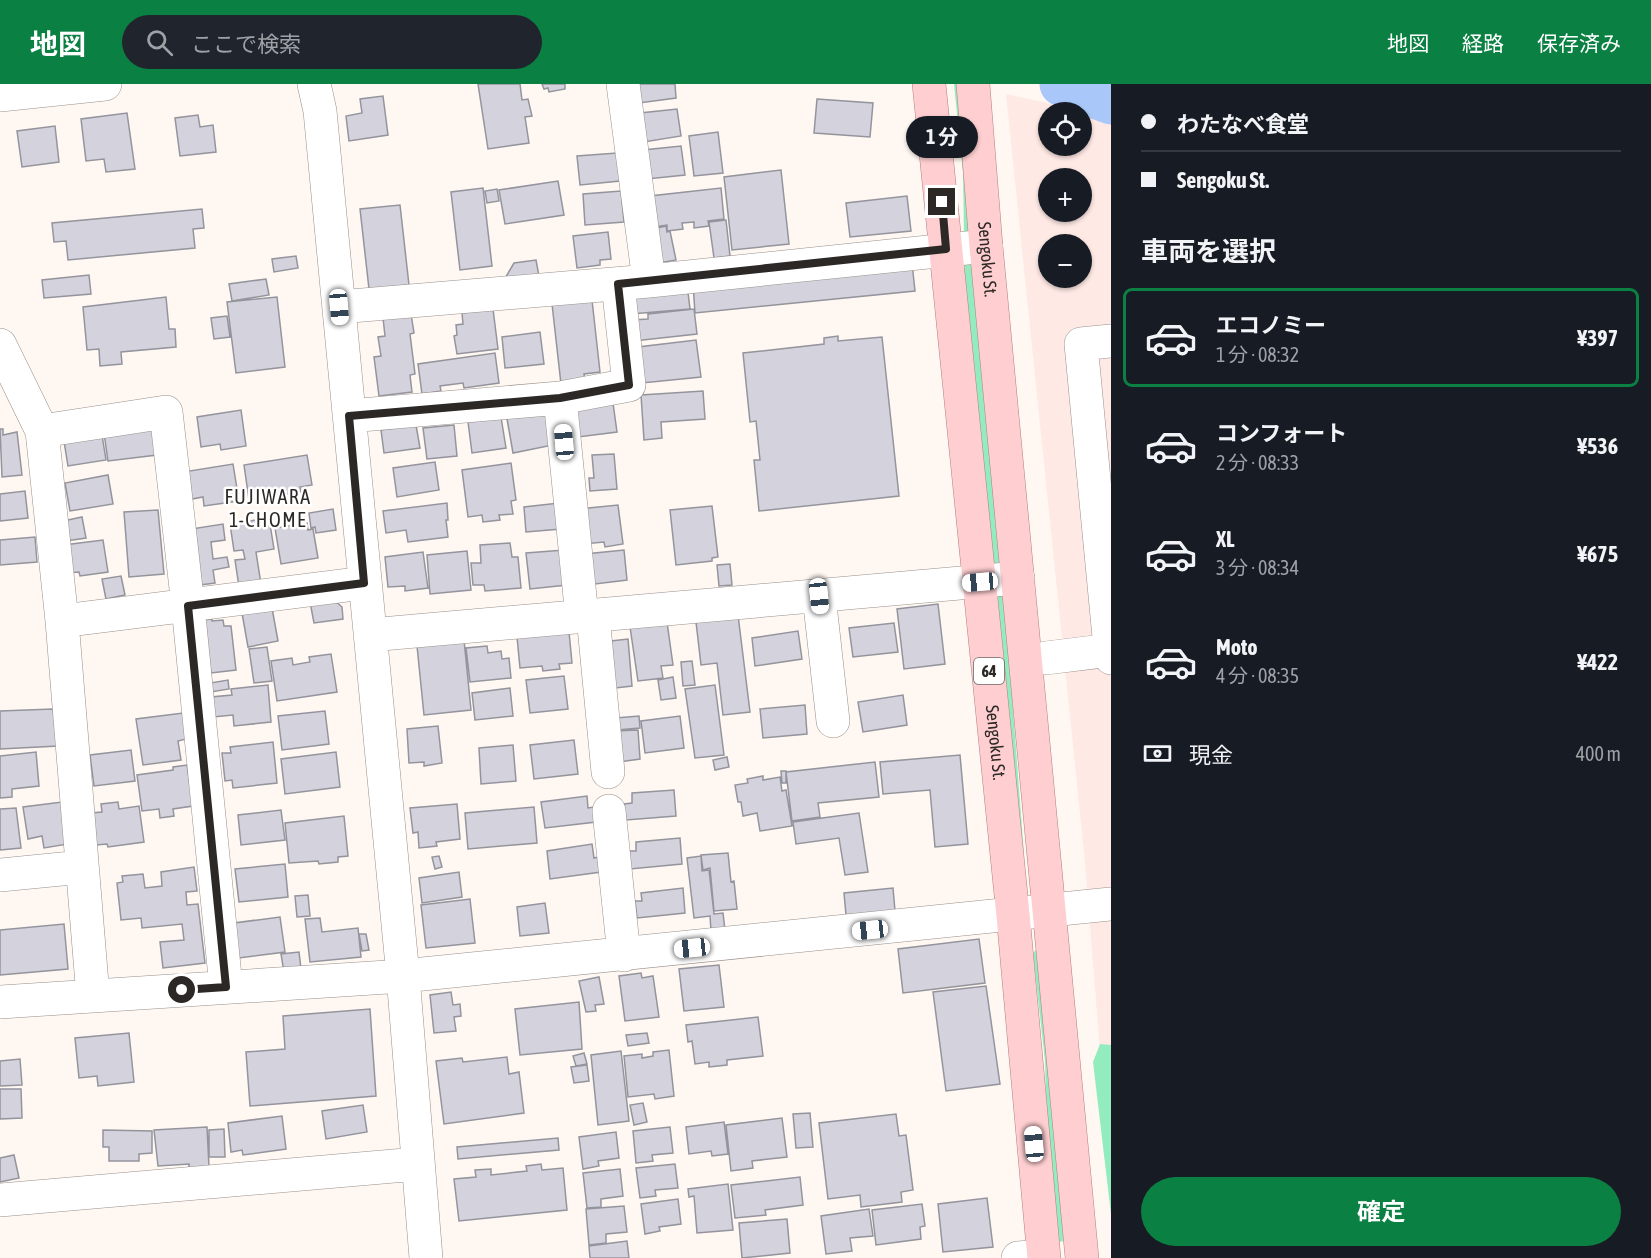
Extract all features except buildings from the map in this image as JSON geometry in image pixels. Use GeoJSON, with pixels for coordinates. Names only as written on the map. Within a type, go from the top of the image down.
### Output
{"type":"FeatureCollection","features":[{"type":"Feature","properties":{"kind":"main road","name":"Sengoku St."},"geometry":{"type":"LineString","coordinates":[[929,84],[1013,915],[1035,1257]]}},
{"type":"Feature","properties":{"kind":"main road","name":"Sengoku St."},"geometry":{"type":"LineString","coordinates":[[973,84],[986,246],[1082,1258]]}},
{"type":"Feature","properties":{"kind":"street"},"geometry":{"type":"LineString","coordinates":[[0,95],[105,84]]}},
{"type":"Feature","properties":{"kind":"street"},"geometry":{"type":"LineString","coordinates":[[314,84],[320,111],[403,976],[426,1258]]}},
{"type":"Feature","properties":{"kind":"street"},"geometry":{"type":"LineString","coordinates":[[349,416],[560,398],[629,385],[633,282],[623,84]]}},
{"type":"Feature","properties":{"kind":"street"},"geometry":{"type":"LineString","coordinates":[[339,307],[633,282],[986,246]]}},
{"type":"Feature","properties":{"kind":"street"},"geometry":{"type":"LineString","coordinates":[[1111,341],[1082,344],[1111,658]]}},
{"type":"Feature","properties":{"kind":"street"},"geometry":{"type":"LineString","coordinates":[[0,345],[42,430],[62,621],[93,996]]}},
{"type":"Feature","properties":{"kind":"street"},"geometry":{"type":"LineString","coordinates":[[560,398],[608,772]]}},
{"type":"Feature","properties":{"kind":"street"},"geometry":{"type":"LineString","coordinates":[[42,430],[166,412],[226,987]]}},
{"type":"Feature","properties":{"kind":"street"},"geometry":{"type":"LineString","coordinates":[[370,635],[1018,578]]}},
{"type":"Feature","properties":{"kind":"street"},"geometry":{"type":"LineString","coordinates":[[62,621],[364,583]]}},
{"type":"Feature","properties":{"kind":"street"},"geometry":{"type":"LineString","coordinates":[[819,596],[833,721]]}},
{"type":"Feature","properties":{"kind":"street"},"geometry":{"type":"LineString","coordinates":[[1046,658],[1111,650]]}},
{"type":"Feature","properties":{"kind":"street"},"geometry":{"type":"LineString","coordinates":[[609,811],[624,955]]}},
{"type":"Feature","properties":{"kind":"street"},"geometry":{"type":"LineString","coordinates":[[0,875],[82,867]]}},
{"type":"Feature","properties":{"kind":"street"},"geometry":{"type":"LineString","coordinates":[[0,1002],[403,976],[1111,904]]}},
{"type":"Feature","properties":{"kind":"street"},"geometry":{"type":"LineString","coordinates":[[0,1200],[417,1164]]}},
{"type":"Feature","properties":{"kind":"shaded area"},"geometry":{"type":"Polygon","coordinates":[[[1006,94],[1043,102],[1038,102],[1038,156],[1092,156],[1092,113],[1111,122],[1111,1191],[1085,862],[1006,94]]]}},
{"type":"Feature","properties":{"kind":"green space"},"geometry":{"type":"Polygon","coordinates":[[[954,84],[960,84],[1025,868],[965,297],[963,173],[954,84]]]}},
{"type":"Feature","properties":{"kind":"green space"},"geometry":{"type":"Polygon","coordinates":[[[1038,950],[1064,1241],[1058,1242],[1048,1182],[1045,1061],[1033,953],[1038,950]]]}},
{"type":"Feature","properties":{"kind":"green space"},"geometry":{"type":"Polygon","coordinates":[[[1100,1044],[1111,1045],[1111,1214],[1093,1062],[1100,1044]]]}},
{"type":"Feature","properties":{"kind":"waterway"},"geometry":{"type":"LineString","coordinates":[[1062,84],[1111,102]]}},
{"type":"Feature","properties":{"kind":"waterway"},"geometry":{"type":"LineString","coordinates":[[1099,96],[1109,84]]}},
{"type":"Feature","properties":{"kind":"district","name":"FUJIWARA 1-CHOME"},"geometry":{"type":"Point","coordinates":[268,508]}},
{"type":"Feature","properties":{"kind":"route"},"geometry":{"type":"LineString","coordinates":[[182,990],[226,987],[188,606],[364,583],[349,416],[560,398],[629,385],[618,284],[946,249],[942,202]]}}]}
